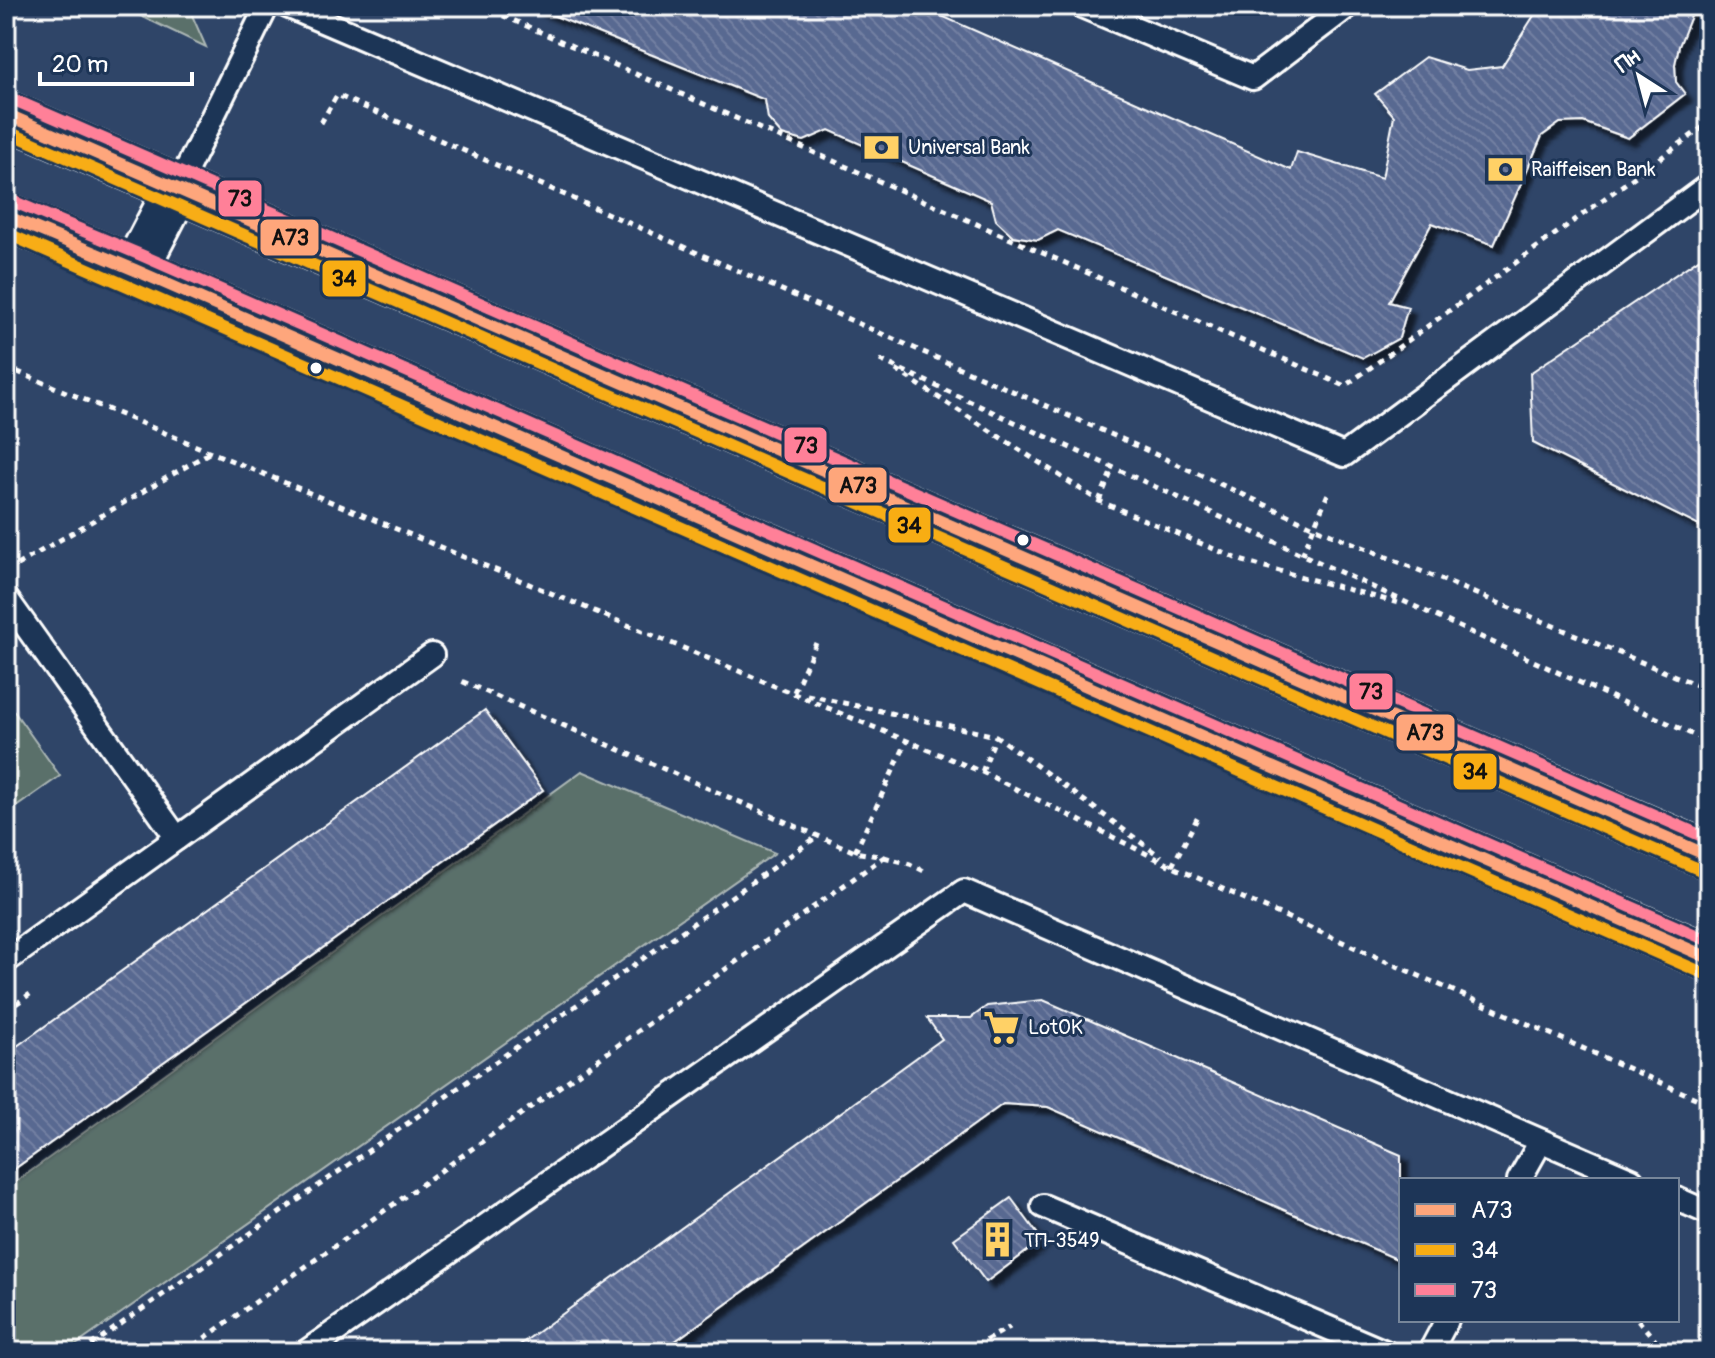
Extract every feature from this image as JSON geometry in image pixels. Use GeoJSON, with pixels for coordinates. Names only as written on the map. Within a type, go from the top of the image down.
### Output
{"type":"FeatureCollection","features":[{"type":"Feature","properties":{"kind":"main road"},"geometry":{"type":"LineString","coordinates":[[6,114],[1709,856]]}},
{"type":"Feature","properties":{"kind":"main road"},"geometry":{"type":"LineString","coordinates":[[135,270],[177,189]]}},
{"type":"Feature","properties":{"kind":"main road"},"geometry":{"type":"LineString","coordinates":[[6,216],[1709,958]]}},
{"type":"Feature","properties":{"kind":"lane"},"geometry":{"type":"LineString","coordinates":[[177,189],[267,6]]}},
{"type":"Feature","properties":{"kind":"lane"},"geometry":{"type":"LineString","coordinates":[[287,6],[1344,455],[1709,185]]}},
{"type":"Feature","properties":{"kind":"lane"},"geometry":{"type":"LineString","coordinates":[[1082,6],[1253,78],[1348,6]]}},
{"type":"Feature","properties":{"kind":"lane"},"geometry":{"type":"LineString","coordinates":[[6,598],[177,838]]}},
{"type":"Feature","properties":{"kind":"lane"},"geometry":{"type":"LineString","coordinates":[[6,961],[432,655]]}},
{"type":"Feature","properties":{"kind":"lane"},"geometry":{"type":"LineString","coordinates":[[306,1352],[964,891],[1627,1178]]}},
{"type":"Feature","properties":{"kind":"lane"},"geometry":{"type":"LineString","coordinates":[[1520,1178],[1541,1141]]}},
{"type":"Feature","properties":{"kind":"lane"},"geometry":{"type":"LineString","coordinates":[[1679,1200],[1709,1213]]}},
{"type":"Feature","properties":{"kind":"lane"},"geometry":{"type":"LineString","coordinates":[[1043,1206],[1385,1352]]}},
{"type":"Feature","properties":{"kind":"lane"},"geometry":{"type":"LineString","coordinates":[[1430,1352],[1446,1322]]}},
{"type":"Feature","properties":{"kind":"path"},"geometry":{"type":"LineString","coordinates":[[481,6],[1345,386],[1709,123]]}},
{"type":"Feature","properties":{"kind":"path"},"geometry":{"type":"LineString","coordinates":[[321,123],[337,95],[1124,440],[1314,527],[1709,690]]}},
{"type":"Feature","properties":{"kind":"path"},"geometry":{"type":"LineString","coordinates":[[1414,607],[1243,561],[1099,501],[880,360],[1709,742]]}},
{"type":"Feature","properties":{"kind":"path"},"geometry":{"type":"LineString","coordinates":[[6,367],[982,772],[1173,867],[1709,1104]]}},
{"type":"Feature","properties":{"kind":"path"},"geometry":{"type":"LineString","coordinates":[[6,571],[209,453]]}},
{"type":"Feature","properties":{"kind":"path"},"geometry":{"type":"LineString","coordinates":[[1302,555],[1344,455]]}},
{"type":"Feature","properties":{"kind":"path"},"geometry":{"type":"LineString","coordinates":[[1099,501],[1113,468]]}},
{"type":"Feature","properties":{"kind":"path"},"geometry":{"type":"LineString","coordinates":[[793,692],[816,643]]}},
{"type":"Feature","properties":{"kind":"path"},"geometry":{"type":"LineString","coordinates":[[185,1352],[884,857],[855,852],[463,683]]}},
{"type":"Feature","properties":{"kind":"path"},"geometry":{"type":"LineString","coordinates":[[793,692],[996,736],[1173,867]]}},
{"type":"Feature","properties":{"kind":"path"},"geometry":{"type":"LineString","coordinates":[[982,772],[996,736]]}},
{"type":"Feature","properties":{"kind":"path"},"geometry":{"type":"LineString","coordinates":[[855,852],[907,741]]}},
{"type":"Feature","properties":{"kind":"path"},"geometry":{"type":"LineString","coordinates":[[1173,867],[1200,813]]}},
{"type":"Feature","properties":{"kind":"path"},"geometry":{"type":"LineString","coordinates":[[81,1352],[818,836]]}},
{"type":"Feature","properties":{"kind":"path"},"geometry":{"type":"LineString","coordinates":[[1640,1322],[1665,1352]]}},
{"type":"Feature","properties":{"kind":"path"},"geometry":{"type":"LineString","coordinates":[[965,1352],[1010,1327]]}},
{"type":"Feature","properties":{"kind":"path"},"geometry":{"type":"LineString","coordinates":[[1060,1352],[1062,1343]]}},
{"type":"Feature","properties":{"kind":"green space"},"geometry":{"type":"Polygon","coordinates":[[[120,6],[188,6],[206,47],[120,6]]]}},
{"type":"Feature","properties":{"kind":"green space"},"geometry":{"type":"Polygon","coordinates":[[[6,700],[60,776],[6,814],[6,700]]]}},
{"type":"Feature","properties":{"kind":"green space"},"geometry":{"type":"Polygon","coordinates":[[[582,771],[775,853],[66,1352],[6,1352],[6,1189],[582,771]]]}},
{"type":"Feature","properties":{"kind":"building"},"geometry":{"type":"Polygon","coordinates":[[[535,6],[919,6],[1291,170],[1297,152],[1382,178],[1394,116],[1375,94],[1425,57],[1467,70],[1502,66],[1540,6],[1695,6],[1675,64],[1676,82],[1685,94],[1628,138],[1583,122],[1560,123],[1542,136],[1494,245],[1432,223],[1389,302],[1408,307],[1399,338],[1363,358],[1058,230],[1038,240],[1013,236],[996,220],[991,201],[829,130],[804,141],[782,135],[768,119],[765,100],[535,6]]]}},
{"type":"Feature","properties":{"kind":"building"},"geometry":{"type":"Polygon","coordinates":[[[1709,252],[1709,531],[1533,443],[1530,373],[1709,252]]]}},
{"type":"Feature","properties":{"kind":"building"},"geometry":{"type":"Polygon","coordinates":[[[485,710],[543,790],[6,1175],[6,1054],[485,710]]]}},
{"type":"Feature","properties":{"kind":"building"},"geometry":{"type":"Polygon","coordinates":[[[1043,1000],[1401,1155],[1399,1260],[1048,1107],[1003,1104],[660,1352],[510,1352],[942,1039],[927,1018],[971,1018],[987,1006],[1043,1000]]]}},
{"type":"Feature","properties":{"kind":"building","name":"ТП-3549"},"geometry":{"type":"Polygon","coordinates":[[[1011,1198],[1042,1240],[986,1282],[954,1239],[1011,1198]]]}},
{"type":"Feature","properties":{"kind":"transit line","name":"73"},"geometry":{"type":"LineString","coordinates":[[12,99],[1709,839]]}},
{"type":"Feature","properties":{"kind":"transit line","name":"А73"},"geometry":{"type":"LineString","coordinates":[[6,114],[1709,856]]}},
{"type":"Feature","properties":{"kind":"transit line","name":"34"},"geometry":{"type":"LineString","coordinates":[[6,131],[1703,871]]}},
{"type":"Feature","properties":{"kind":"transit line","name":"73"},"geometry":{"type":"LineString","coordinates":[[12,201],[1709,941]]}},
{"type":"Feature","properties":{"kind":"transit line","name":"А73"},"geometry":{"type":"LineString","coordinates":[[6,216],[1709,958]]}},
{"type":"Feature","properties":{"kind":"transit line","name":"34"},"geometry":{"type":"LineString","coordinates":[[6,233],[1703,973]]}},
{"type":"Feature","properties":{"kind":"place","name":"Universal Bank"},"geometry":{"type":"Point","coordinates":[882,147]}},
{"type":"Feature","properties":{"kind":"place","name":"Raiffeisen Bank"},"geometry":{"type":"Point","coordinates":[1505,169]}},
{"type":"Feature","properties":{"kind":"place","name":"LotOK"},"geometry":{"type":"Point","coordinates":[1002,1027]}},
{"type":"Feature","properties":{"kind":"place","name":"ТП-3549"},"geometry":{"type":"Point","coordinates":[998,1240]}}]}
